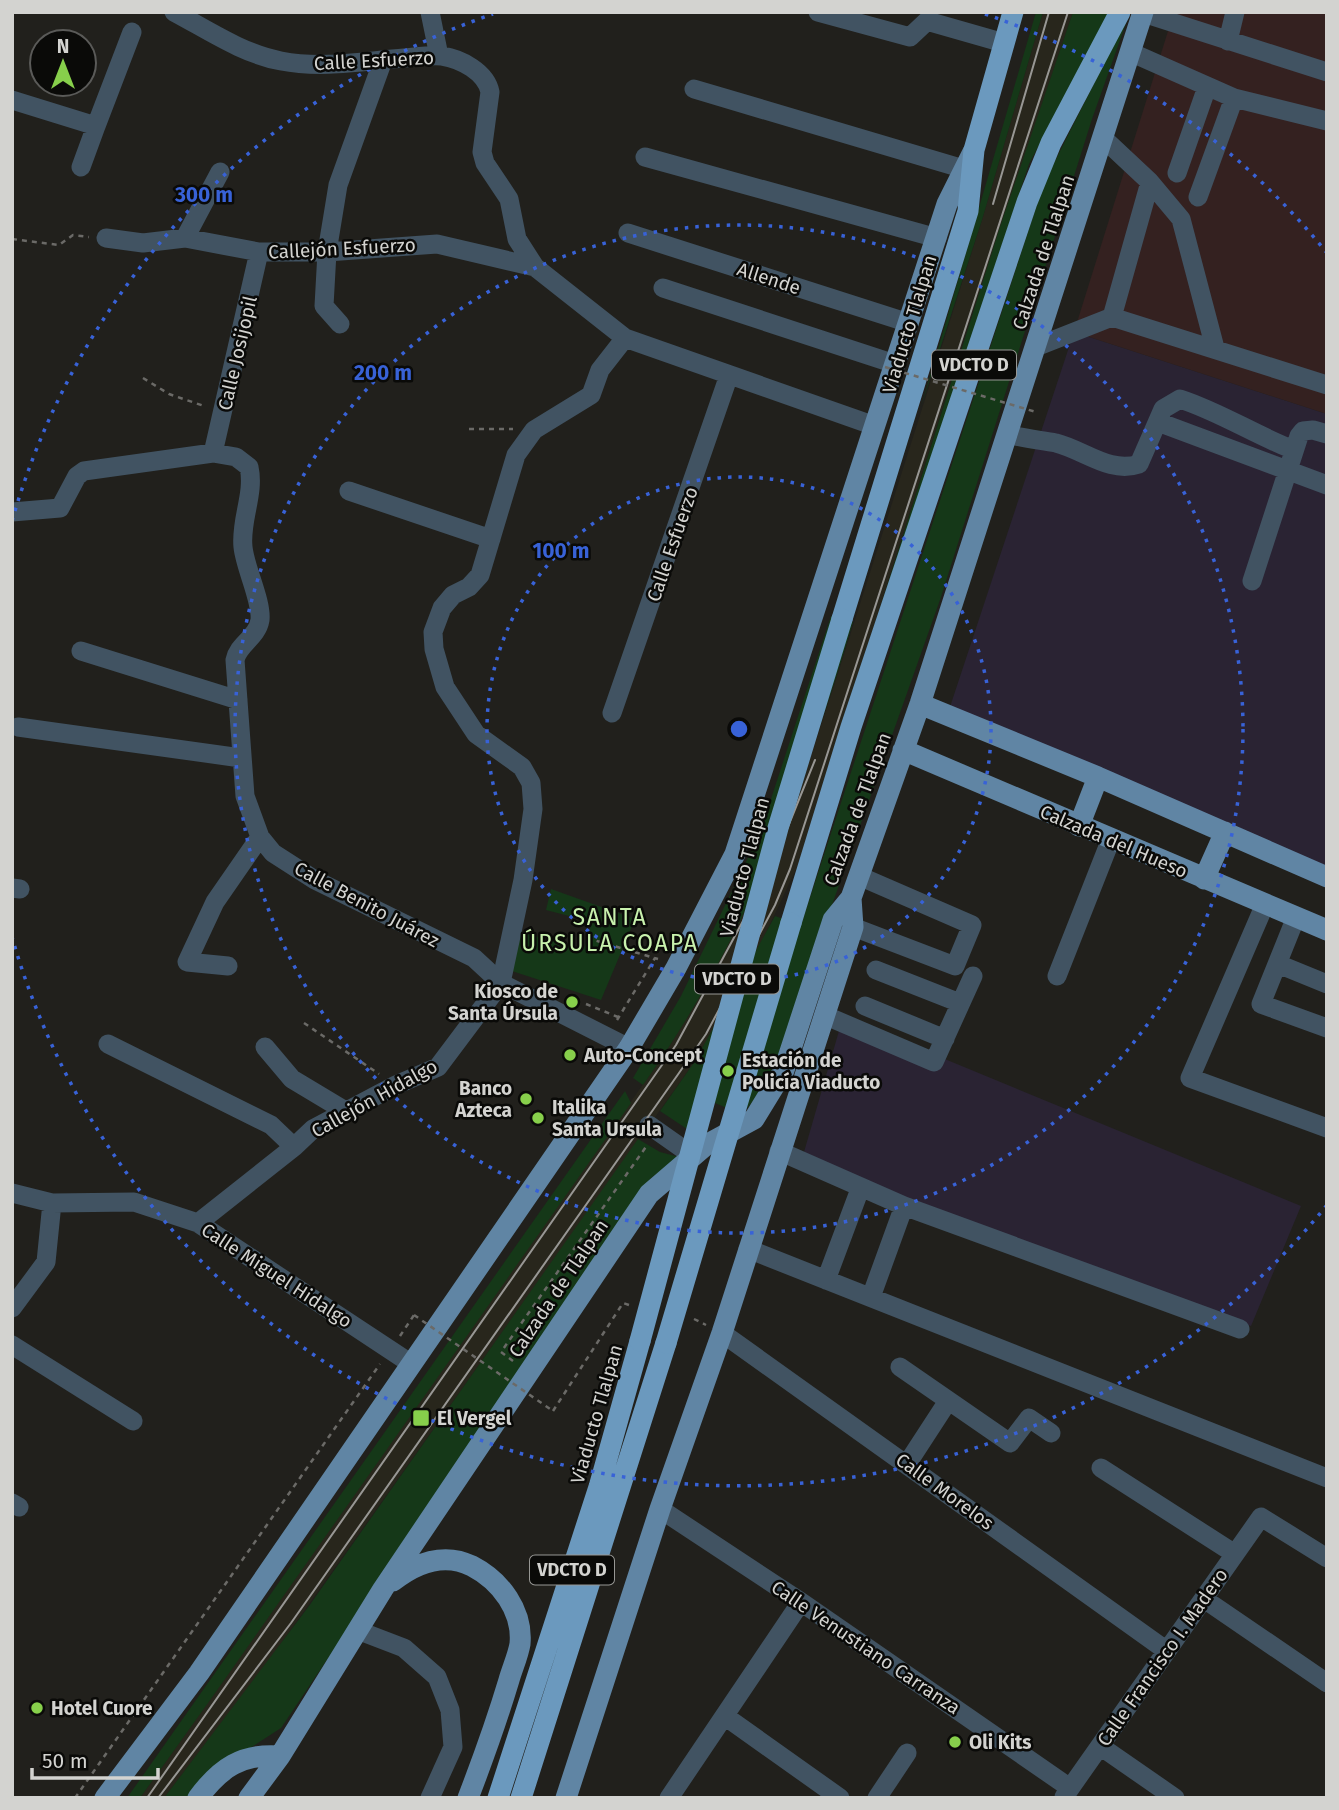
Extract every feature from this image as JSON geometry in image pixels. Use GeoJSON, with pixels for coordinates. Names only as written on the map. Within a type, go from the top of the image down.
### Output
{"type":"FeatureCollection","features":[{"type":"Feature","properties":{"kind":"highway"},"geometry":{"type":"LineString","coordinates":[[969,160],[1013,12]]}},
{"type":"Feature","properties":{"kind":"highway","name":"VDCTO D"},"geometry":{"type":"LineString","coordinates":[[521,1798],[666,1343],[851,727],[1031,192],[1051,143],[1120,12]]}},
{"type":"Feature","properties":{"kind":"highway","name":"Viaducto Tlalpan"},"geometry":{"type":"LineString","coordinates":[[498,1798],[599,1487],[778,828],[968,211],[969,160]]}},
{"type":"Feature","properties":{"kind":"main road","name":"Calzada de Tlalpan"},"geometry":{"type":"LineString","coordinates":[[249,1798],[280,1756],[383,1589],[649,1194],[706,1145],[754,1119],[784,1070],[833,920],[851,898],[920,704],[1143,12]]}},
{"type":"Feature","properties":{"kind":"main road"},"geometry":{"type":"LineString","coordinates":[[106,1798],[199,1673],[629,1048],[676,968],[735,854],[875,426],[890,366],[909,323],[947,204],[969,160]]}},
{"type":"Feature","properties":{"kind":"main road"},"geometry":{"type":"LineString","coordinates":[[920,704],[1098,777],[1327,877]]}},
{"type":"Feature","properties":{"kind":"main road","name":"Calzada del Hueso"},"geometry":{"type":"LineString","coordinates":[[903,750],[1327,930]]}},
{"type":"Feature","properties":{"kind":"main road"},"geometry":{"type":"LineString","coordinates":[[1079,826],[1098,777]]}},
{"type":"Feature","properties":{"kind":"main road"},"geometry":{"type":"LineString","coordinates":[[1204,879],[1225,832]]}},
{"type":"Feature","properties":{"kind":"main road"},"geometry":{"type":"LineString","coordinates":[[566,1798],[660,1509],[722,1333],[853,927],[851,898]]}},
{"type":"Feature","properties":{"kind":"main road"},"geometry":{"type":"LineString","coordinates":[[383,1589],[407,1570],[430,1561],[450,1560],[471,1565],[508,1595],[520,1643],[495,1725],[468,1798]]}},
{"type":"Feature","properties":{"kind":"main road"},"geometry":{"type":"LineString","coordinates":[[198,1798],[219,1772],[235,1762],[252,1756],[280,1756]]}},
{"type":"Feature","properties":{"kind":"street","name":"Calle Esfuerzo"},"geometry":{"type":"LineString","coordinates":[[174,12],[245,50],[280,61],[319,65],[439,56],[469,67],[488,83],[482,152],[485,163],[509,199],[517,240],[535,267],[625,338],[875,426]]}},
{"type":"Feature","properties":{"kind":"street"},"geometry":{"type":"LineString","coordinates":[[430,12],[439,56]]}},
{"type":"Feature","properties":{"kind":"street"},"geometry":{"type":"LineString","coordinates":[[818,12],[910,37],[927,21],[1004,43]]}},
{"type":"Feature","properties":{"kind":"street"},"geometry":{"type":"LineString","coordinates":[[1143,12],[1327,72]]}},
{"type":"Feature","properties":{"kind":"street"},"geometry":{"type":"LineString","coordinates":[[1228,41],[1235,12]]}},
{"type":"Feature","properties":{"kind":"street"},"geometry":{"type":"LineString","coordinates":[[81,167],[132,32]]}},
{"type":"Feature","properties":{"kind":"street"},"geometry":{"type":"LineString","coordinates":[[1130,52],[1234,98],[1327,121]]}},
{"type":"Feature","properties":{"kind":"street"},"geometry":{"type":"LineString","coordinates":[[340,324],[324,306],[327,252],[338,184],[383,60]]}},
{"type":"Feature","properties":{"kind":"street"},"geometry":{"type":"LineString","coordinates":[[1177,173],[1207,87]]}},
{"type":"Feature","properties":{"kind":"street"},"geometry":{"type":"LineString","coordinates":[[694,89],[969,160]]}},
{"type":"Feature","properties":{"kind":"street"},"geometry":{"type":"LineString","coordinates":[[1198,197],[1234,98]]}},
{"type":"Feature","properties":{"kind":"street"},"geometry":{"type":"LineString","coordinates":[[12,100],[96,126]]}},
{"type":"Feature","properties":{"kind":"street"},"geometry":{"type":"LineString","coordinates":[[1103,138],[1150,182],[1181,219],[1215,348]]}},
{"type":"Feature","properties":{"kind":"street"},"geometry":{"type":"LineString","coordinates":[[645,157],[937,238]]}},
{"type":"Feature","properties":{"kind":"street"},"geometry":{"type":"LineString","coordinates":[[184,238],[220,172]]}},
{"type":"Feature","properties":{"kind":"street"},"geometry":{"type":"LineString","coordinates":[[1112,317],[1150,182]]}},
{"type":"Feature","properties":{"kind":"street","name":"Allende"},"geometry":{"type":"LineString","coordinates":[[628,233],[909,323]]}},
{"type":"Feature","properties":{"kind":"street","name":"Callejón Esfuerzo"},"geometry":{"type":"LineString","coordinates":[[106,238],[143,243],[184,238],[259,252],[327,252],[437,244],[535,267]]}},
{"type":"Feature","properties":{"kind":"street","name":"Calle Josijopil"},"geometry":{"type":"LineString","coordinates":[[213,453],[259,252]]}},
{"type":"Feature","properties":{"kind":"street"},"geometry":{"type":"LineString","coordinates":[[663,288],[890,366]]}},
{"type":"Feature","properties":{"kind":"street"},"geometry":{"type":"LineString","coordinates":[[1036,347],[1112,317],[1327,385]]}},
{"type":"Feature","properties":{"kind":"street"},"geometry":{"type":"LineString","coordinates":[[500,983],[523,880],[533,809],[531,783],[522,767],[477,734],[445,687],[433,640],[442,608],[453,595],[469,587],[480,575],[516,456],[534,430],[591,396],[600,370],[625,338]]}},
{"type":"Feature","properties":{"kind":"street","name":"Calle Esfuerzo"},"geometry":{"type":"LineString","coordinates":[[612,713],[729,375]]}},
{"type":"Feature","properties":{"kind":"street"},"geometry":{"type":"LineString","coordinates":[[1008,434],[1057,443],[1110,464],[1131,467],[1139,464],[1163,409],[1180,399],[1241,424],[1327,485]]}},
{"type":"Feature","properties":{"kind":"street"},"geometry":{"type":"LineString","coordinates":[[1157,422],[1291,460]]}},
{"type":"Feature","properties":{"kind":"street"},"geometry":{"type":"LineString","coordinates":[[1252,581],[1291,460],[1304,431],[1313,430],[1327,434]]}},
{"type":"Feature","properties":{"kind":"street"},"geometry":{"type":"LineString","coordinates":[[12,512],[56,510],[77,476],[84,471],[213,453]]}},
{"type":"Feature","properties":{"kind":"street","name":"Calle Benito Juárez"},"geometry":{"type":"LineString","coordinates":[[213,453],[236,457],[249,467],[252,480],[243,545],[260,619],[255,633],[237,650],[237,700],[248,807],[260,837],[273,852],[315,880],[474,958],[500,983],[629,1048]]}},
{"type":"Feature","properties":{"kind":"street"},"geometry":{"type":"LineString","coordinates":[[349,491],[491,539]]}},
{"type":"Feature","properties":{"kind":"street"},"geometry":{"type":"LineString","coordinates":[[81,651],[237,700]]}},
{"type":"Feature","properties":{"kind":"street"},"geometry":{"type":"LineString","coordinates":[[18,727],[241,758]]}},
{"type":"Feature","properties":{"kind":"street"},"geometry":{"type":"LineString","coordinates":[[228,966],[187,962],[215,902],[260,837]]}},
{"type":"Feature","properties":{"kind":"street"},"geometry":{"type":"LineString","coordinates":[[1057,976],[1111,839]]}},
{"type":"Feature","properties":{"kind":"street"},"geometry":{"type":"LineString","coordinates":[[853,927],[955,966],[972,925],[859,876]]}},
{"type":"Feature","properties":{"kind":"street"},"geometry":{"type":"LineString","coordinates":[[1265,904],[1190,1078],[1327,1128]]}},
{"type":"Feature","properties":{"kind":"street"},"geometry":{"type":"LineString","coordinates":[[1296,917],[1261,1004],[1327,1028]]}},
{"type":"Feature","properties":{"kind":"street"},"geometry":{"type":"LineString","coordinates":[[1278,964],[1327,984]]}},
{"type":"Feature","properties":{"kind":"street"},"geometry":{"type":"LineString","coordinates":[[876,970],[960,1003]]}},
{"type":"Feature","properties":{"kind":"street"},"geometry":{"type":"LineString","coordinates":[[824,1015],[934,1062],[973,976]]}},
{"type":"Feature","properties":{"kind":"street","name":"Callejón Hidalgo"},"geometry":{"type":"LineString","coordinates":[[198,1223],[295,1147],[313,1129],[396,1085],[438,1067],[500,983]]}},
{"type":"Feature","properties":{"kind":"street"},"geometry":{"type":"LineString","coordinates":[[865,1006],[944,1039]]}},
{"type":"Feature","properties":{"kind":"street"},"geometry":{"type":"LineString","coordinates":[[108,1044],[271,1125],[295,1147]]}},
{"type":"Feature","properties":{"kind":"street"},"geometry":{"type":"LineString","coordinates":[[265,1047],[292,1079],[347,1112]]}},
{"type":"Feature","properties":{"kind":"street"},"geometry":{"type":"LineString","coordinates":[[649,1134],[693,1156]]}},
{"type":"Feature","properties":{"kind":"street"},"geometry":{"type":"LineString","coordinates":[[776,1159],[1240,1329]]}},
{"type":"Feature","properties":{"kind":"street"},"geometry":{"type":"LineString","coordinates":[[826,1280],[854,1186]]}},
{"type":"Feature","properties":{"kind":"street","name":"Calle Miguel Hidalgo"},"geometry":{"type":"LineString","coordinates":[[12,1193],[52,1203],[134,1202],[198,1223],[410,1363]]}},
{"type":"Feature","properties":{"kind":"street"},"geometry":{"type":"LineString","coordinates":[[12,1308],[46,1262],[52,1203]]}},
{"type":"Feature","properties":{"kind":"street"},"geometry":{"type":"LineString","coordinates":[[871,1297],[904,1206]]}},
{"type":"Feature","properties":{"kind":"street"},"geometry":{"type":"LineString","coordinates":[[748,1249],[1327,1478]]}},
{"type":"Feature","properties":{"kind":"street","name":"Calle Morelos"},"geometry":{"type":"LineString","coordinates":[[722,1333],[1167,1650]]}},
{"type":"Feature","properties":{"kind":"street"},"geometry":{"type":"LineString","coordinates":[[12,1345],[133,1421]]}},
{"type":"Feature","properties":{"kind":"street"},"geometry":{"type":"LineString","coordinates":[[900,1367],[1010,1443],[1029,1418],[1051,1433]]}},
{"type":"Feature","properties":{"kind":"street"},"geometry":{"type":"LineString","coordinates":[[907,1464],[948,1401]]}},
{"type":"Feature","properties":{"kind":"street"},"geometry":{"type":"LineString","coordinates":[[1101,1468],[1235,1554]]}},
{"type":"Feature","properties":{"kind":"street","name":"Calle Venustiano Carranza"},"geometry":{"type":"LineString","coordinates":[[660,1509],[801,1602],[1067,1793]]}},
{"type":"Feature","properties":{"kind":"street","name":"Calle Francisco I. Madero"},"geometry":{"type":"LineString","coordinates":[[1067,1793],[1261,1517],[1327,1558]]}},
{"type":"Feature","properties":{"kind":"street"},"geometry":{"type":"LineString","coordinates":[[1204,1599],[1327,1683]]}},
{"type":"Feature","properties":{"kind":"street"},"geometry":{"type":"LineString","coordinates":[[669,1798],[801,1602]]}},
{"type":"Feature","properties":{"kind":"street"},"geometry":{"type":"LineString","coordinates":[[357,1630],[404,1648],[437,1677],[450,1710],[453,1747],[430,1798]]}},
{"type":"Feature","properties":{"kind":"street"},"geometry":{"type":"LineString","coordinates":[[726,1717],[840,1798]]}},
{"type":"Feature","properties":{"kind":"street"},"geometry":{"type":"LineString","coordinates":[[1100,1746],[1175,1798]]}},
{"type":"Feature","properties":{"kind":"street"},"geometry":{"type":"LineString","coordinates":[[877,1798],[907,1753]]}},
{"type":"Feature","properties":{"kind":"path"},"geometry":{"type":"LineString","coordinates":[[12,239],[60,244],[73,235],[106,238]]}},
{"type":"Feature","properties":{"kind":"path"},"geometry":{"type":"LineString","coordinates":[[890,366],[1036,412]]}},
{"type":"Feature","properties":{"kind":"path"},"geometry":{"type":"LineString","coordinates":[[144,379],[169,394],[223,413]]}},
{"type":"Feature","properties":{"kind":"path"},"geometry":{"type":"LineString","coordinates":[[469,429],[487,427],[534,430]]}},
{"type":"Feature","properties":{"kind":"path"},"geometry":{"type":"LineString","coordinates":[[587,938],[655,958],[676,968]]}},
{"type":"Feature","properties":{"kind":"path"},"geometry":{"type":"LineString","coordinates":[[608,1037],[655,958]]}},
{"type":"Feature","properties":{"kind":"path"},"geometry":{"type":"LineString","coordinates":[[582,1003],[618,1017]]}},
{"type":"Feature","properties":{"kind":"path"},"geometry":{"type":"LineString","coordinates":[[304,1023],[384,1078]]}},
{"type":"Feature","properties":{"kind":"path"},"geometry":{"type":"LineString","coordinates":[[521,1366],[501,1352],[649,1134]]}},
{"type":"Feature","properties":{"kind":"path"},"geometry":{"type":"LineString","coordinates":[[75,1798],[414,1315],[553,1411],[567,1390]]}},
{"type":"Feature","properties":{"kind":"path"},"geometry":{"type":"LineString","coordinates":[[511,1381],[516,1374]]}},
{"type":"Feature","properties":{"kind":"shaded area"},"geometry":{"type":"Polygon","coordinates":[[[1043,12],[1073,12],[967,329],[798,865],[754,958],[695,1061],[265,1666],[164,1798],[140,1798],[663,1056],[693,1008],[764,869],[804,777],[834,686],[982,220],[1043,12]]]}},
{"type":"Feature","properties":{"kind":"shaded area"},"geometry":{"type":"Polygon","coordinates":[[[1174,12],[1327,12],[1327,414],[1074,332],[1174,12]]]}},
{"type":"Feature","properties":{"kind":"shaded area"},"geometry":{"type":"Polygon","coordinates":[[[1074,332],[1327,414],[1327,888],[947,716],[1074,332]]]}},
{"type":"Feature","properties":{"kind":"shaded area"},"geometry":{"type":"Polygon","coordinates":[[[843,1017],[1301,1206],[1251,1326],[802,1159],[843,1017]]]}},
{"type":"Feature","properties":{"kind":"green space"},"geometry":{"type":"Polygon","coordinates":[[[1036,12],[1043,12],[982,220],[921,407],[1036,12]]]}},
{"type":"Feature","properties":{"kind":"green space"},"geometry":{"type":"Polygon","coordinates":[[[1073,12],[1109,12],[1029,164],[871,637],[1000,227],[1073,12]]]}},
{"type":"Feature","properties":{"kind":"green space"},"geometry":{"type":"Polygon","coordinates":[[[1130,12],[1092,119],[941,597],[781,1049],[769,1076],[741,1114],[708,1100],[693,1133],[660,1111],[695,1061],[775,916],[801,925],[1044,183],[1130,12]]]}},
{"type":"Feature","properties":{"kind":"green space"},"geometry":{"type":"Polygon","coordinates":[[[831,616],[853,622],[792,803],[740,920],[711,977],[643,1085],[633,1078],[681,996],[747,860],[769,805],[831,616]]]}},
{"type":"Feature","properties":{"kind":"green space"},"geometry":{"type":"Polygon","coordinates":[[[551,889],[635,919],[601,1000],[506,969],[516,931],[584,949],[592,922],[546,910],[551,889]]]}},
{"type":"Feature","properties":{"kind":"green space"},"geometry":{"type":"Polygon","coordinates":[[[625,1091],[631,1103],[140,1798],[127,1798],[625,1091]]]}},
{"type":"Feature","properties":{"kind":"green space"},"geometry":{"type":"Polygon","coordinates":[[[638,1139],[660,1152],[679,1157],[651,1178],[281,1728],[244,1752],[189,1798],[164,1798],[309,1606],[638,1139]]]}},
{"type":"Feature","properties":{"kind":"tram line"},"geometry":{"type":"LineString","coordinates":[[993,204],[1049,12]]}},
{"type":"Feature","properties":{"kind":"tram line"},"geometry":{"type":"LineString","coordinates":[[158,1798],[291,1623],[706,1034],[775,905],[790,869],[1068,12]]}},
{"type":"Feature","properties":{"kind":"tram line"},"geometry":{"type":"LineString","coordinates":[[147,1798],[676,1045],[770,871],[815,760]]}},
{"type":"Feature","properties":{"kind":"place","name":"Kiosco de Santa Úrsula"},"geometry":{"type":"Point","coordinates":[572,1002]}},
{"type":"Feature","properties":{"kind":"place","name":"Auto-Concept"},"geometry":{"type":"Point","coordinates":[570,1055]}},
{"type":"Feature","properties":{"kind":"place","name":"Estación de Policía Viaducto"},"geometry":{"type":"Point","coordinates":[728,1071]}},
{"type":"Feature","properties":{"kind":"place","name":"Banco Azteca"},"geometry":{"type":"Point","coordinates":[526,1099]}},
{"type":"Feature","properties":{"kind":"place","name":"Italika Santa Ursula"},"geometry":{"type":"Point","coordinates":[538,1118]}},
{"type":"Feature","properties":{"kind":"place","name":"El Vergel"},"geometry":{"type":"Point","coordinates":[421,1418]}},
{"type":"Feature","properties":{"kind":"place","name":"Hotel Cuore"},"geometry":{"type":"Point","coordinates":[37,1708]}},
{"type":"Feature","properties":{"kind":"place","name":"Oli Kits"},"geometry":{"type":"Point","coordinates":[955,1742]}},
{"type":"Feature","properties":{"kind":"district","name":"SANTA ÚRSULA COAPA"},"geometry":{"type":"Point","coordinates":[610,930]}}]}
